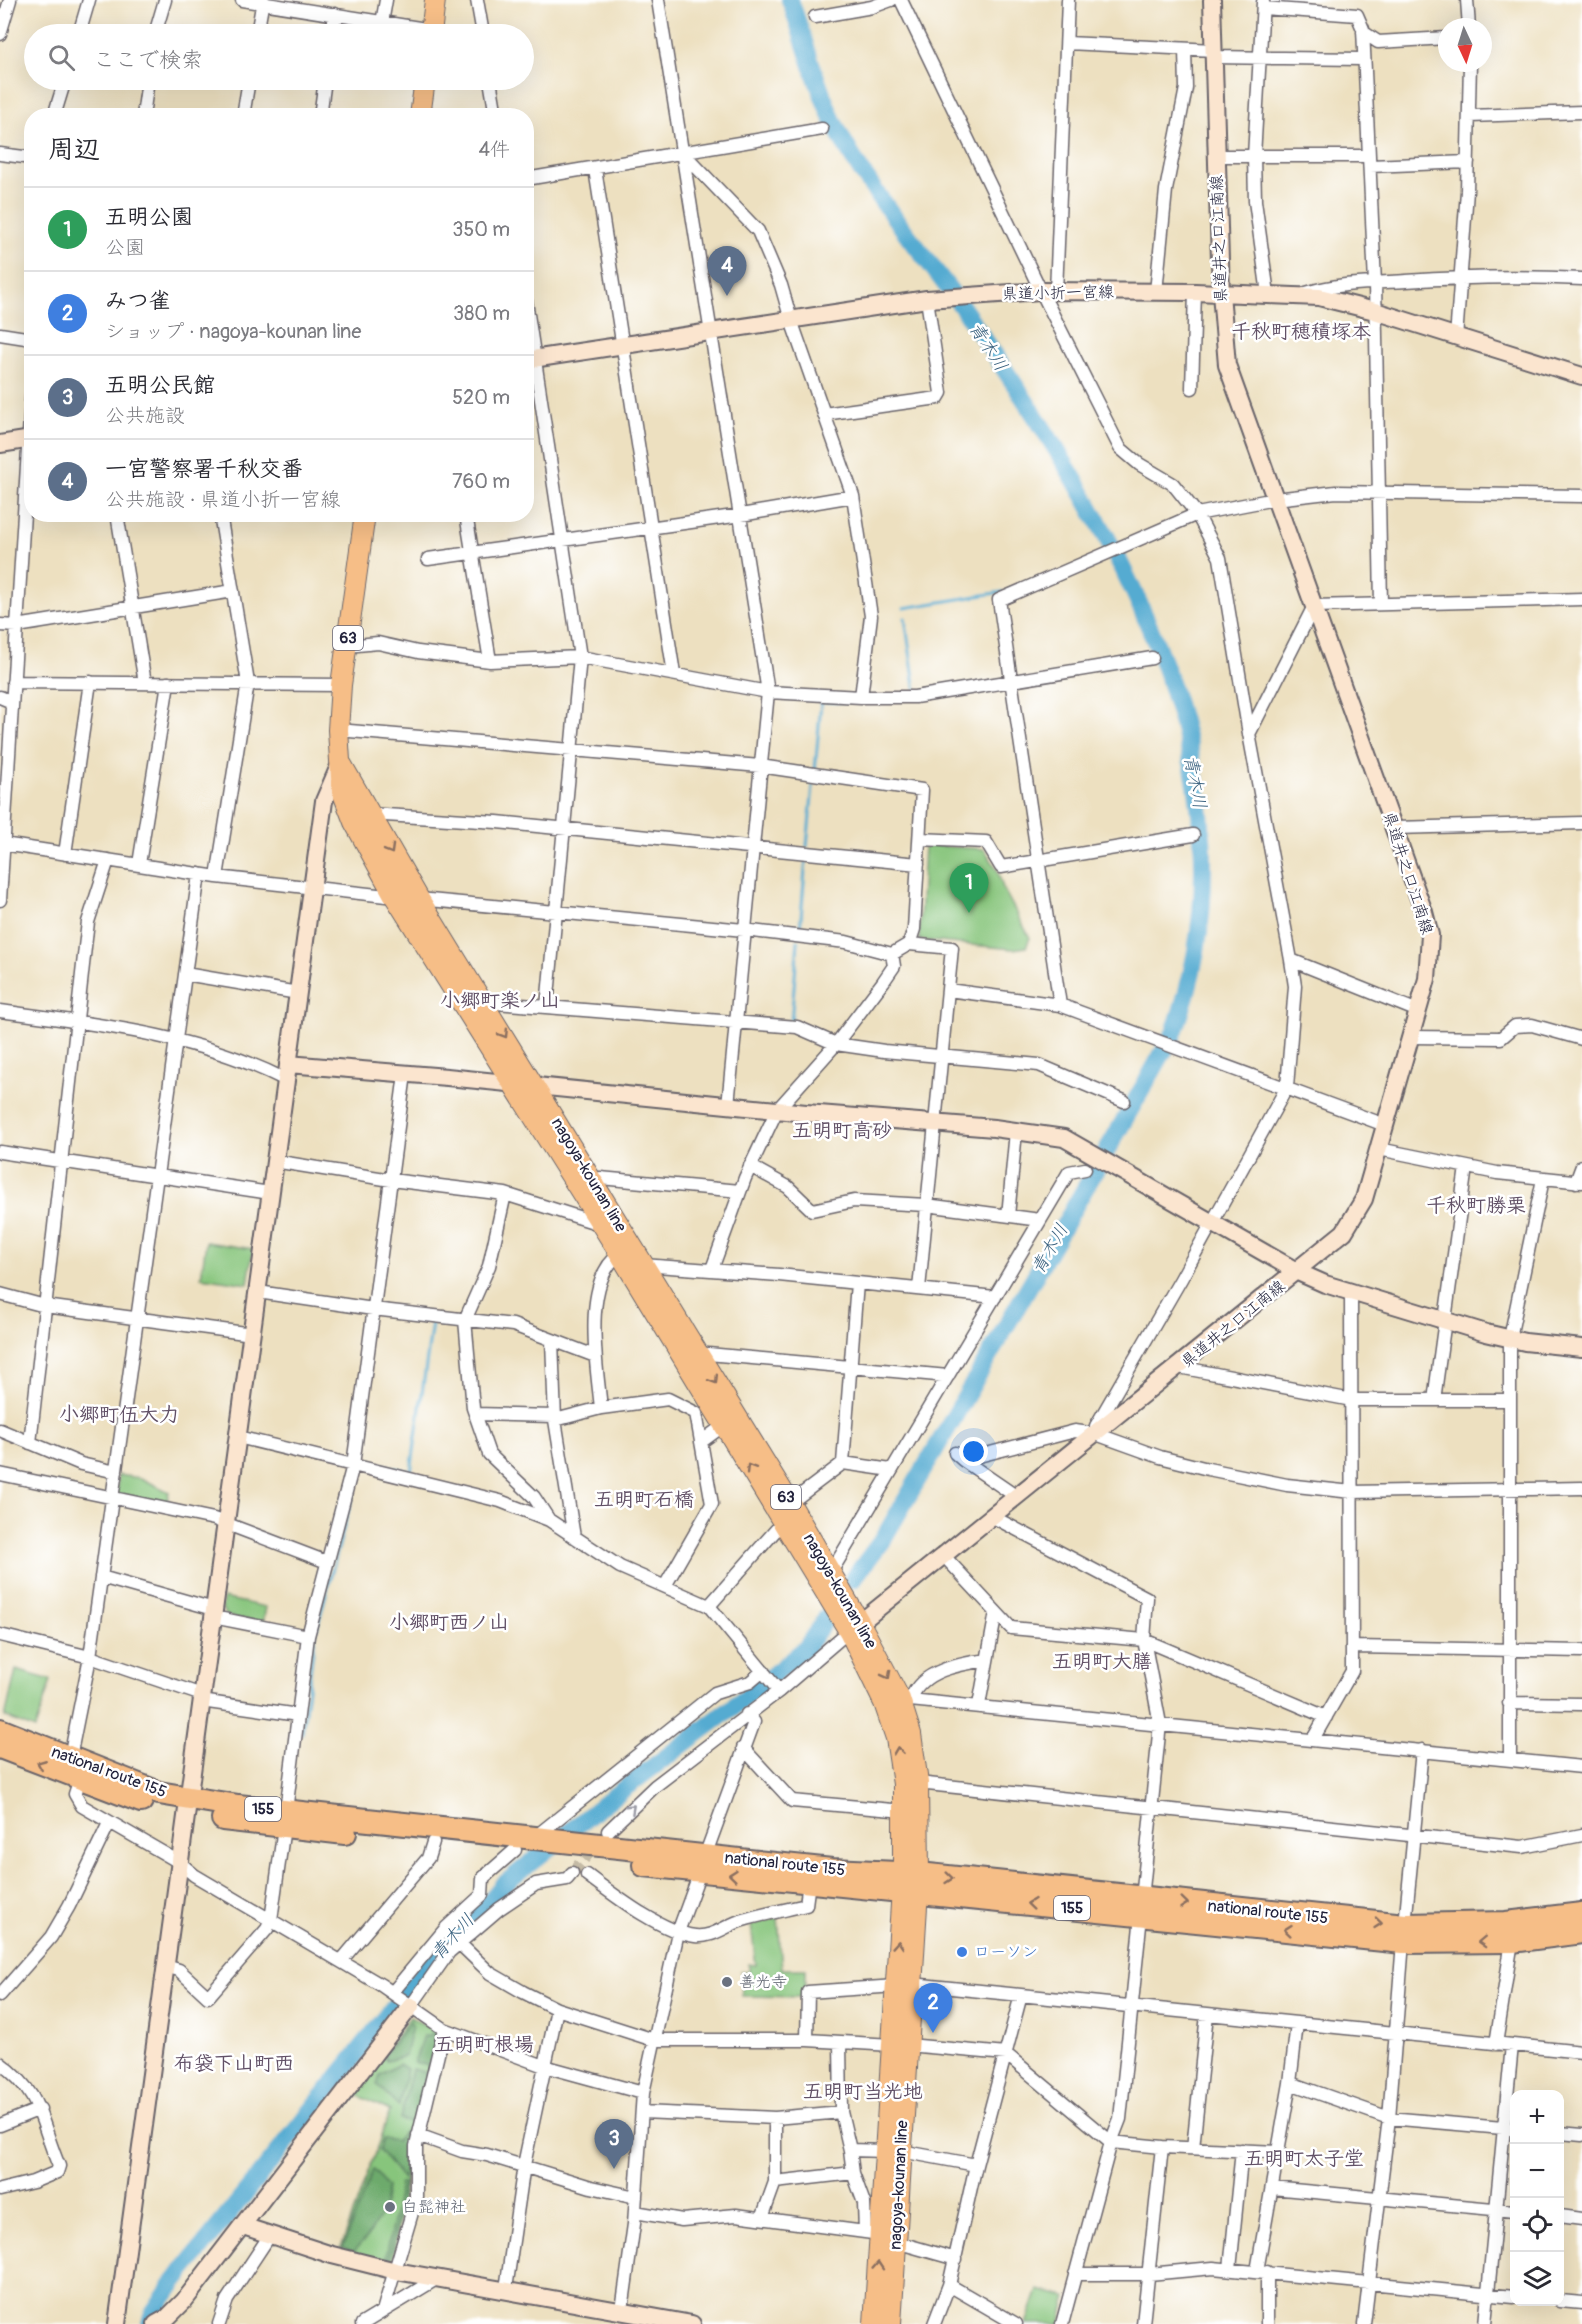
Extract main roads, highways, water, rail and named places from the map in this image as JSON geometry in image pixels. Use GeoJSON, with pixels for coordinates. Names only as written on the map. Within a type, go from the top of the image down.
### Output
{"type":"FeatureCollection","features":[{"type":"Feature","properties":{"kind":"highway","name":"national route 155"},"geometry":{"type":"LineString","coordinates":[[0,1730],[187,1806]]}},
{"type":"Feature","properties":{"kind":"highway","name":"national route 155"},"geometry":{"type":"LineString","coordinates":[[0,1747],[80,1779],[187,1806],[433,1842],[527,1844]]}},
{"type":"Feature","properties":{"kind":"highway","name":"national route 155"},"geometry":{"type":"LineString","coordinates":[[285,1819],[527,1844],[571,1857],[832,1870],[911,1882],[1142,1908],[1404,1934],[1512,1941],[1582,1932]]}},
{"type":"Feature","properties":{"kind":"highway","name":"national route 155"},"geometry":{"type":"LineString","coordinates":[[703,1864],[809,1882],[911,1882]]}},
{"type":"Feature","properties":{"kind":"highway","name":"national route 155"},"geometry":{"type":"LineString","coordinates":[[1404,1934],[1582,1914]]}},
{"type":"Feature","properties":{"kind":"main road"},"geometry":{"type":"LineString","coordinates":[[432,24],[435,0]]}},
{"type":"Feature","properties":{"kind":"main road"},"geometry":{"type":"LineString","coordinates":[[421,108],[424,90]]}},
{"type":"Feature","properties":{"kind":"main road","name":"nagoya-kounan line"},"geometry":{"type":"LineString","coordinates":[[364,522],[340,685],[338,730],[342,791],[354,822],[395,897],[620,1254],[783,1522],[905,1699],[918,1783],[893,2151],[880,2236],[874,2324]]}},
{"type":"Feature","properties":{"kind":"main road","name":"nagoya-kounan line"},"geometry":{"type":"LineString","coordinates":[[341,762],[419,899],[536,1086],[790,1503],[830,1574],[854,1627],[896,1738],[911,1882]]}},
{"type":"Feature","properties":{"kind":"main road","name":"nagoya-kounan line"},"geometry":{"type":"LineString","coordinates":[[880,2236],[891,2324]]}},
{"type":"Feature","properties":{"kind":"waterway","name":"青木川"},"geometry":{"type":"LineString","coordinates":[[790,0],[822,95],[848,150],[880,198],[951,291],[1021,394],[1073,478],[1121,565],[1160,655],[1189,747],[1202,841],[1198,938],[1173,1035],[883,1539],[853,1579]]}},
{"type":"Feature","properties":{"kind":"waterway"},"geometry":{"type":"LineString","coordinates":[[904,608],[1002,592]]}},
{"type":"Feature","properties":{"kind":"waterway"},"geometry":{"type":"LineString","coordinates":[[905,618],[916,692]]}},
{"type":"Feature","properties":{"kind":"waterway"},"geometry":{"type":"LineString","coordinates":[[815,771],[821,702],[846,702]]}},
{"type":"Feature","properties":{"kind":"waterway"},"geometry":{"type":"LineString","coordinates":[[807,846],[813,786]]}},
{"type":"Feature","properties":{"kind":"waterway"},"geometry":{"type":"LineString","coordinates":[[800,930],[806,857]]}},
{"type":"Feature","properties":{"kind":"waterway"},"geometry":{"type":"LineString","coordinates":[[791,1022],[798,941]]}},
{"type":"Feature","properties":{"kind":"waterway"},"geometry":{"type":"LineString","coordinates":[[362,1460],[411,1472],[432,1322]]}},
{"type":"Feature","properties":{"kind":"waterway"},"geometry":{"type":"LineString","coordinates":[[302,1733],[315,1635],[357,1478]]}},
{"type":"Feature","properties":{"kind":"waterway","name":"青木川"},"geometry":{"type":"LineString","coordinates":[[150,2324],[153,2313],[175,2281],[452,1935],[489,1902],[503,1885],[610,1799],[745,1698],[806,1648],[826,1618]]}},
{"type":"Feature","properties":{"kind":"tunnel"},"geometry":{"type":"LineString","coordinates":[[572,1873],[598,1842]]}},
{"type":"Feature","properties":{"kind":"place","name":"一宮警察署千秋交番"},"geometry":{"type":"Point","coordinates":[727,296]}},
{"type":"Feature","properties":{"kind":"place","name":"五明公園"},"geometry":{"type":"Point","coordinates":[969,913]}},
{"type":"Feature","properties":{"kind":"place","name":"ローソン"},"geometry":{"type":"Point","coordinates":[962,1952]}},
{"type":"Feature","properties":{"kind":"place","name":"善光寺"},"geometry":{"type":"Point","coordinates":[727,1982]}},
{"type":"Feature","properties":{"kind":"place","name":"みつ雀"},"geometry":{"type":"Point","coordinates":[933,2033]}},
{"type":"Feature","properties":{"kind":"place","name":"五明公民館"},"geometry":{"type":"Point","coordinates":[614,2169]}},
{"type":"Feature","properties":{"kind":"place","name":"白髭神社"},"geometry":{"type":"Point","coordinates":[390,2207]}},
{"type":"Feature","properties":{"kind":"district","name":"千秋町穂積塚本"},"geometry":{"type":"Point","coordinates":[1301,331]}},
{"type":"Feature","properties":{"kind":"district","name":"小郷町楽ノ山"},"geometry":{"type":"Point","coordinates":[500,1000]}},
{"type":"Feature","properties":{"kind":"district","name":"五明町高砂"},"geometry":{"type":"Point","coordinates":[842,1130]}},
{"type":"Feature","properties":{"kind":"district","name":"千秋町勝栗"},"geometry":{"type":"Point","coordinates":[1476,1205]}},
{"type":"Feature","properties":{"kind":"district","name":"小郷町伍大力"},"geometry":{"type":"Point","coordinates":[119,1414]}},
{"type":"Feature","properties":{"kind":"district","name":"五明町石橋"},"geometry":{"type":"Point","coordinates":[644,1499]}},
{"type":"Feature","properties":{"kind":"district","name":"小郷町西ノ山"},"geometry":{"type":"Point","coordinates":[449,1622]}},
{"type":"Feature","properties":{"kind":"district","name":"五明町大膳"},"geometry":{"type":"Point","coordinates":[1102,1661]}},
{"type":"Feature","properties":{"kind":"district","name":"五明町根場"},"geometry":{"type":"Point","coordinates":[484,2044]}},
{"type":"Feature","properties":{"kind":"district","name":"布袋下山町西"},"geometry":{"type":"Point","coordinates":[234,2063]}},
{"type":"Feature","properties":{"kind":"district","name":"五明町当光地"},"geometry":{"type":"Point","coordinates":[863,2091]}},
{"type":"Feature","properties":{"kind":"district","name":"五明町太子堂"},"geometry":{"type":"Point","coordinates":[1304,2158]}}]}
